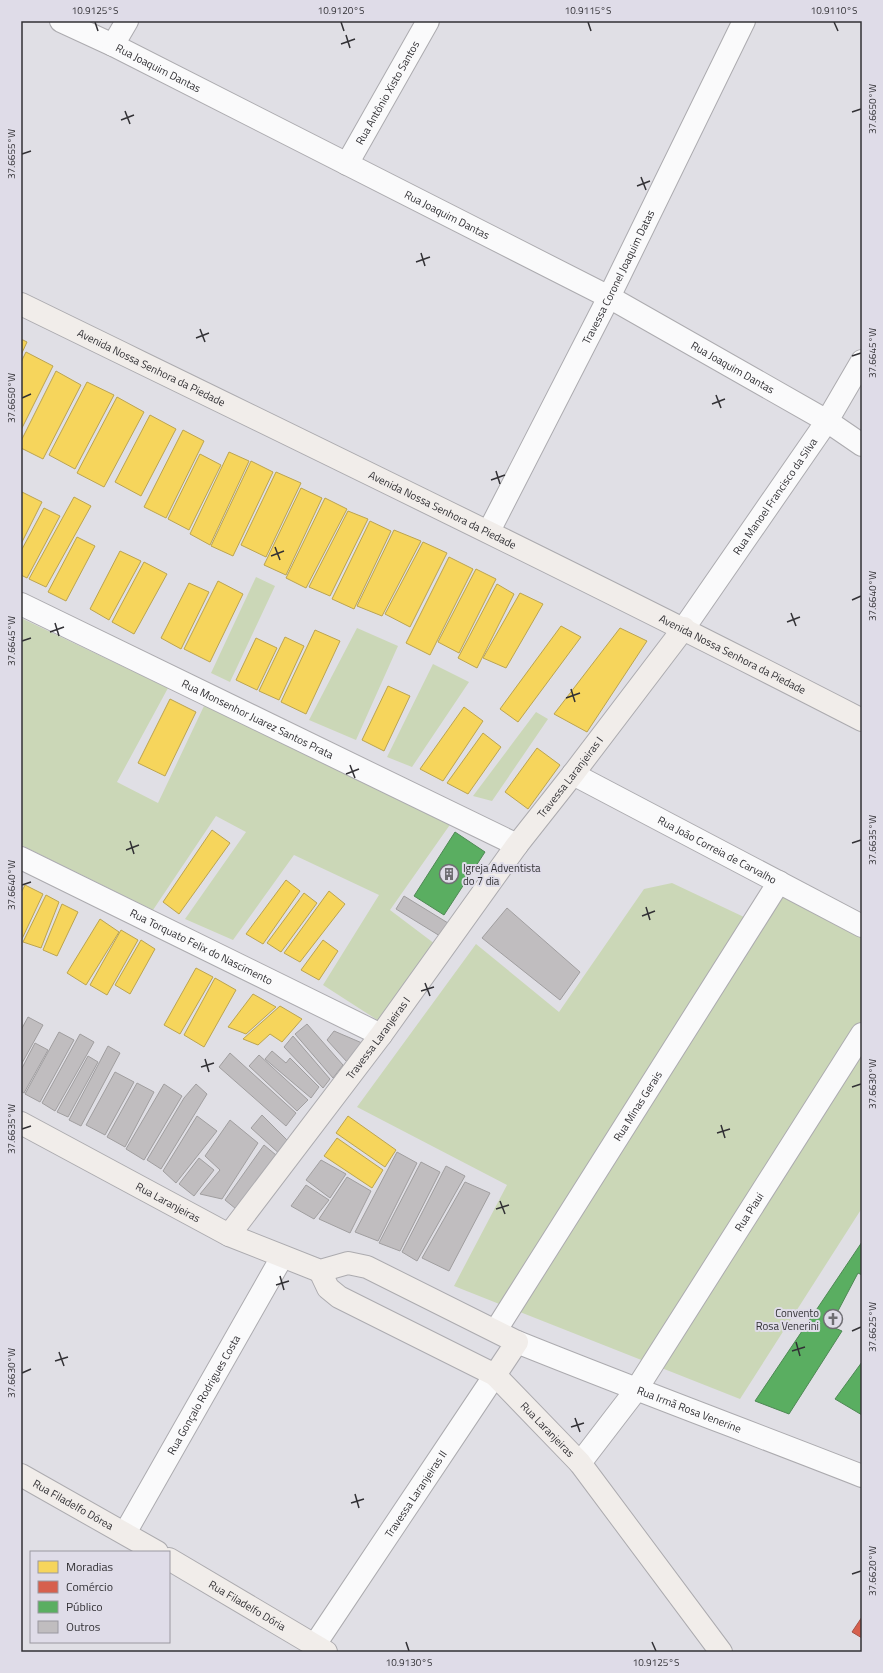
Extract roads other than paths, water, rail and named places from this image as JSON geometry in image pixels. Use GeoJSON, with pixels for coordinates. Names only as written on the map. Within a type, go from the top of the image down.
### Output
{"type":"FeatureCollection","features":[{"type":"Feature","properties":{"kind":"street","name":"Rua Joaquim Dantas"},"geometry":{"type":"LineString","coordinates":[[61,21],[113,44],[609,297],[827,421],[862,445]]}},
{"type":"Feature","properties":{"kind":"street"},"geometry":{"type":"LineString","coordinates":[[113,44],[127,21]]}},
{"type":"Feature","properties":{"kind":"street","name":"Rua Antônio Xisto Santos"},"geometry":{"type":"LineString","coordinates":[[347,164],[428,21]]}},
{"type":"Feature","properties":{"kind":"street","name":"Travessa Coronel Joaquim Datas"},"geometry":{"type":"LineString","coordinates":[[488,532],[609,297],[744,21]]}},
{"type":"Feature","properties":{"kind":"street","name":"Avenida Nossa Senhora da Piedade"},"geometry":{"type":"LineString","coordinates":[[21,304],[684,628],[862,720]]}},
{"type":"Feature","properties":{"kind":"street","name":"Rua Manoel Francisco da Silva"},"geometry":{"type":"LineString","coordinates":[[684,628],[827,421],[862,361]]}},
{"type":"Feature","properties":{"kind":"street","name":"Rua Monsenhor Juarez Santos Prata"},"geometry":{"type":"LineString","coordinates":[[21,604],[517,845]]}},
{"type":"Feature","properties":{"kind":"street","name":"Travessa Laranjeiras I"},"geometry":{"type":"LineString","coordinates":[[229,1235],[381,1035],[517,845],[684,628]]}},
{"type":"Feature","properties":{"kind":"street","name":"Rua João Correia de Carvalho"},"geometry":{"type":"LineString","coordinates":[[573,774],[862,926]]}},
{"type":"Feature","properties":{"kind":"street","name":"Rua Torquato Felix do Nascimento"},"geometry":{"type":"LineString","coordinates":[[21,858],[381,1035]]}},
{"type":"Feature","properties":{"kind":"street","name":"Rua Minas Gerais"},"geometry":{"type":"LineString","coordinates":[[496,1330],[779,882]]}},
{"type":"Feature","properties":{"kind":"street","name":"Rua Piaui"},"geometry":{"type":"LineString","coordinates":[[580,1463],[636,1390],[862,1034]]}},
{"type":"Feature","properties":{"kind":"street","name":"Rua Laranjeiras"},"geometry":{"type":"LineString","coordinates":[[21,1123],[229,1235],[320,1271],[328,1288],[339,1297],[495,1375],[580,1463],[721,1652]]}},
{"type":"Feature","properties":{"kind":"street","name":"Rua Gonçalo Rodrigues Costa"},"geometry":{"type":"LineString","coordinates":[[125,1533],[282,1257]]}},
{"type":"Feature","properties":{"kind":"street"},"geometry":{"type":"LineString","coordinates":[[320,1271],[348,1263],[367,1267],[496,1330],[517,1342]]}},
{"type":"Feature","properties":{"kind":"street","name":"Rua Irmã Rosa Venerine"},"geometry":{"type":"LineString","coordinates":[[517,1342],[636,1390],[738,1427],[862,1476]]}},
{"type":"Feature","properties":{"kind":"street","name":"Travessa Laranjeiras II"},"geometry":{"type":"LineString","coordinates":[[320,1649],[517,1342]]}},
{"type":"Feature","properties":{"kind":"street","name":"Rua Filadelfo Dórea"},"geometry":{"type":"LineString","coordinates":[[21,1475],[125,1533]]}},
{"type":"Feature","properties":{"kind":"street"},"geometry":{"type":"LineString","coordinates":[[125,1533],[155,1551]]}},
{"type":"Feature","properties":{"kind":"street","name":"Rua Filadelfo Dória"},"geometry":{"type":"LineString","coordinates":[[170,1560],[320,1649]]}},
{"type":"Feature","properties":{"kind":"place","name":"Igreja Adventista do 7 dia"},"geometry":{"type":"Point","coordinates":[449,874]}},
{"type":"Feature","properties":{"kind":"place","name":"Convento Rosa Venerini"},"geometry":{"type":"Point","coordinates":[833,1319]}}]}
